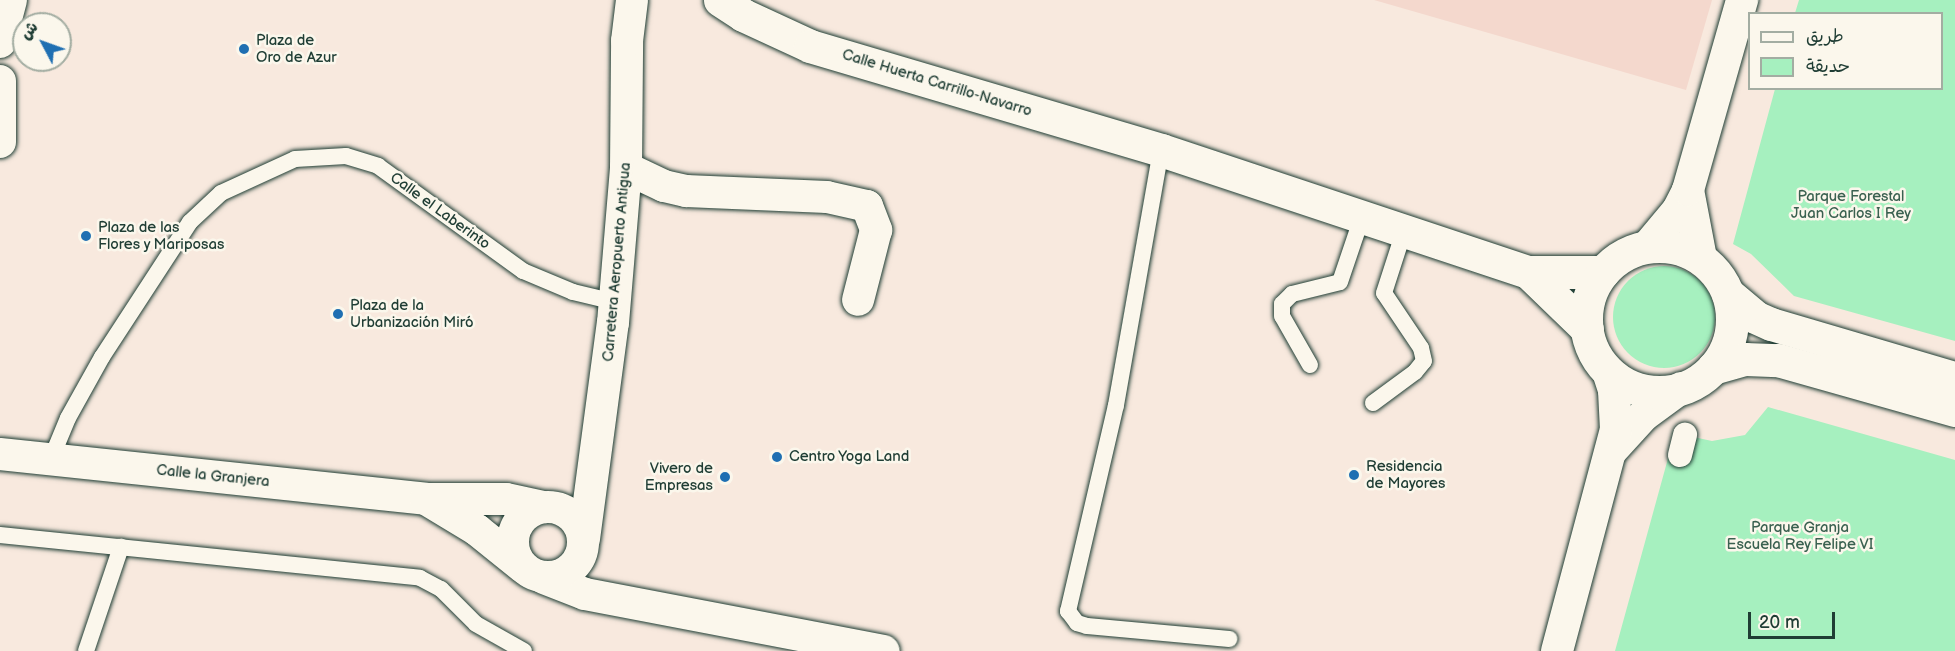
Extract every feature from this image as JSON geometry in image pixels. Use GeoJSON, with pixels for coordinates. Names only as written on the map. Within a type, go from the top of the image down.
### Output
{"type":"FeatureCollection","features":[{"type":"Feature","properties":{"kind":"street"},"geometry":{"type":"LineString","coordinates":[[0,42],[11,0]]}},
{"type":"Feature","properties":{"kind":"street","name":"Carretera Aeropuerto Antigua"},"geometry":{"type":"LineString","coordinates":[[611,0],[627,41]]}},
{"type":"Feature","properties":{"kind":"street","name":"Carretera Aeropuerto Antigua"},"geometry":{"type":"LineString","coordinates":[[582,549],[594,481],[615,302],[626,168],[627,41],[632,0]]}},
{"type":"Feature","properties":{"kind":"street","name":"Calle Huerta Carrillo-Navarro"},"geometry":{"type":"LineString","coordinates":[[720,0],[743,15],[810,45],[1161,150],[1528,272]]}},
{"type":"Feature","properties":{"kind":"street"},"geometry":{"type":"LineString","coordinates":[[1648,246],[1678,210],[1688,190],[1742,0]]}},
{"type":"Feature","properties":{"kind":"street"},"geometry":{"type":"LineString","coordinates":[[0,81],[0,142]]}},
{"type":"Feature","properties":{"kind":"street"},"geometry":{"type":"LineString","coordinates":[[626,168],[664,186],[686,191],[827,197],[867,206],[876,230],[858,300]]}},
{"type":"Feature","properties":{"kind":"street"},"geometry":{"type":"LineString","coordinates":[[1688,190],[1701,258]]}},
{"type":"Feature","properties":{"kind":"street"},"geometry":{"type":"LineString","coordinates":[[1587,329],[1592,289],[1603,272],[1621,256],[1648,246],[1675,248],[1701,258],[1716,272],[1728,294],[1755,317],[1771,324],[1955,378]]}},
{"type":"Feature","properties":{"kind":"street"},"geometry":{"type":"LineString","coordinates":[[1528,272],[1603,272]]}},
{"type":"Feature","properties":{"kind":"street"},"geometry":{"type":"LineString","coordinates":[[1528,272],[1587,329],[1598,359],[1608,371],[1642,390],[1681,388]]}},
{"type":"Feature","properties":{"kind":"street"},"geometry":{"type":"LineString","coordinates":[[1713,368],[1731,333],[1728,294]]}},
{"type":"Feature","properties":{"kind":"street"},"geometry":{"type":"LineString","coordinates":[[1612,450],[1644,415],[1713,368],[1761,357],[1955,410]]}},
{"type":"Feature","properties":{"kind":"street"},"geometry":{"type":"LineString","coordinates":[[1557,651],[1612,450],[1616,410],[1608,371]]}},
{"type":"Feature","properties":{"kind":"street","name":"Calle la Granjera"},"geometry":{"type":"LineString","coordinates":[[0,454],[426,499],[506,499],[550,507]]}},
{"type":"Feature","properties":{"kind":"street"},"geometry":{"type":"LineString","coordinates":[[582,549],[571,570],[534,573],[516,558],[513,536],[524,516],[583,493],[594,481]]}},
{"type":"Feature","properties":{"kind":"street","name":"Calle la Granjera"},"geometry":{"type":"LineString","coordinates":[[426,499],[477,530],[534,573],[585,594],[608,596],[884,651]]}},
{"type":"Feature","properties":{"kind":"street"},"geometry":{"type":"LineString","coordinates":[[550,507],[575,518],[582,549],[608,596]]}},
{"type":"Feature","properties":{"kind":"lane"},"geometry":{"type":"LineString","coordinates":[[1161,150],[1116,405],[1068,611],[1077,623],[1088,626],[1229,639]]}},
{"type":"Feature","properties":{"kind":"lane","name":"Calle el Laberinto"},"geometry":{"type":"LineString","coordinates":[[51,459],[68,418],[102,357],[190,222],[221,193],[249,177],[295,159],[346,156],[378,166],[523,271],[573,292],[615,302]]}},
{"type":"Feature","properties":{"kind":"lane"},"geometry":{"type":"LineString","coordinates":[[1310,365],[1282,316],[1282,304],[1292,294],[1340,282],[1362,217]]}},
{"type":"Feature","properties":{"kind":"lane"},"geometry":{"type":"LineString","coordinates":[[1373,403],[1415,372],[1424,361],[1421,348],[1384,293],[1404,231]]}},
{"type":"Feature","properties":{"kind":"lane"},"geometry":{"type":"LineString","coordinates":[[0,535],[420,578],[441,590],[476,624],[524,651]]}},
{"type":"Feature","properties":{"kind":"lane"},"geometry":{"type":"LineString","coordinates":[[86,651],[121,547]]}},
{"type":"Feature","properties":{"kind":"shaded area"},"geometry":{"type":"Polygon","coordinates":[[[1374,0],[1712,0],[1686,90],[1374,0]]]}},
{"type":"Feature","properties":{"kind":"green space","name":"Parque Forestal Juan Carlos I Rey"},"geometry":{"type":"Polygon","coordinates":[[[1799,0],[1955,0],[1955,341],[1794,296],[1751,254],[1733,244],[1775,90],[1943,90],[1943,12],[1795,12],[1799,0]]]}},
{"type":"Feature","properties":{"kind":"green space"},"geometry":{"type":"Polygon","coordinates":[[[1664,266],[1684,270],[1700,281],[1711,297],[1715,317],[1711,337],[1700,353],[1684,364],[1664,368],[1644,364],[1628,353],[1617,337],[1613,317],[1617,297],[1628,281],[1644,270],[1664,266]]]}},
{"type":"Feature","properties":{"kind":"green space","name":"Parque Granja Escuela Rey Felipe VI"},"geometry":{"type":"Polygon","coordinates":[[[1768,407],[1955,460],[1955,651],[1615,651],[1675,433],[1712,441],[1745,435],[1768,407]]]}},
{"type":"Feature","properties":{"kind":"place","name":"Plaza de Oro de Azur"},"geometry":{"type":"Point","coordinates":[244,49]}},
{"type":"Feature","properties":{"kind":"place","name":"Plaza de las Flores y Mariposas"},"geometry":{"type":"Point","coordinates":[86,236]}},
{"type":"Feature","properties":{"kind":"place","name":"Plaza de la Urbanización Miró"},"geometry":{"type":"Point","coordinates":[338,314]}},
{"type":"Feature","properties":{"kind":"place","name":"Centro Yoga Land"},"geometry":{"type":"Point","coordinates":[777,457]}},
{"type":"Feature","properties":{"kind":"place","name":"Residencia de Mayores"},"geometry":{"type":"Point","coordinates":[1354,475]}},
{"type":"Feature","properties":{"kind":"place","name":"Vivero de Empresas"},"geometry":{"type":"Point","coordinates":[725,477]}}]}
